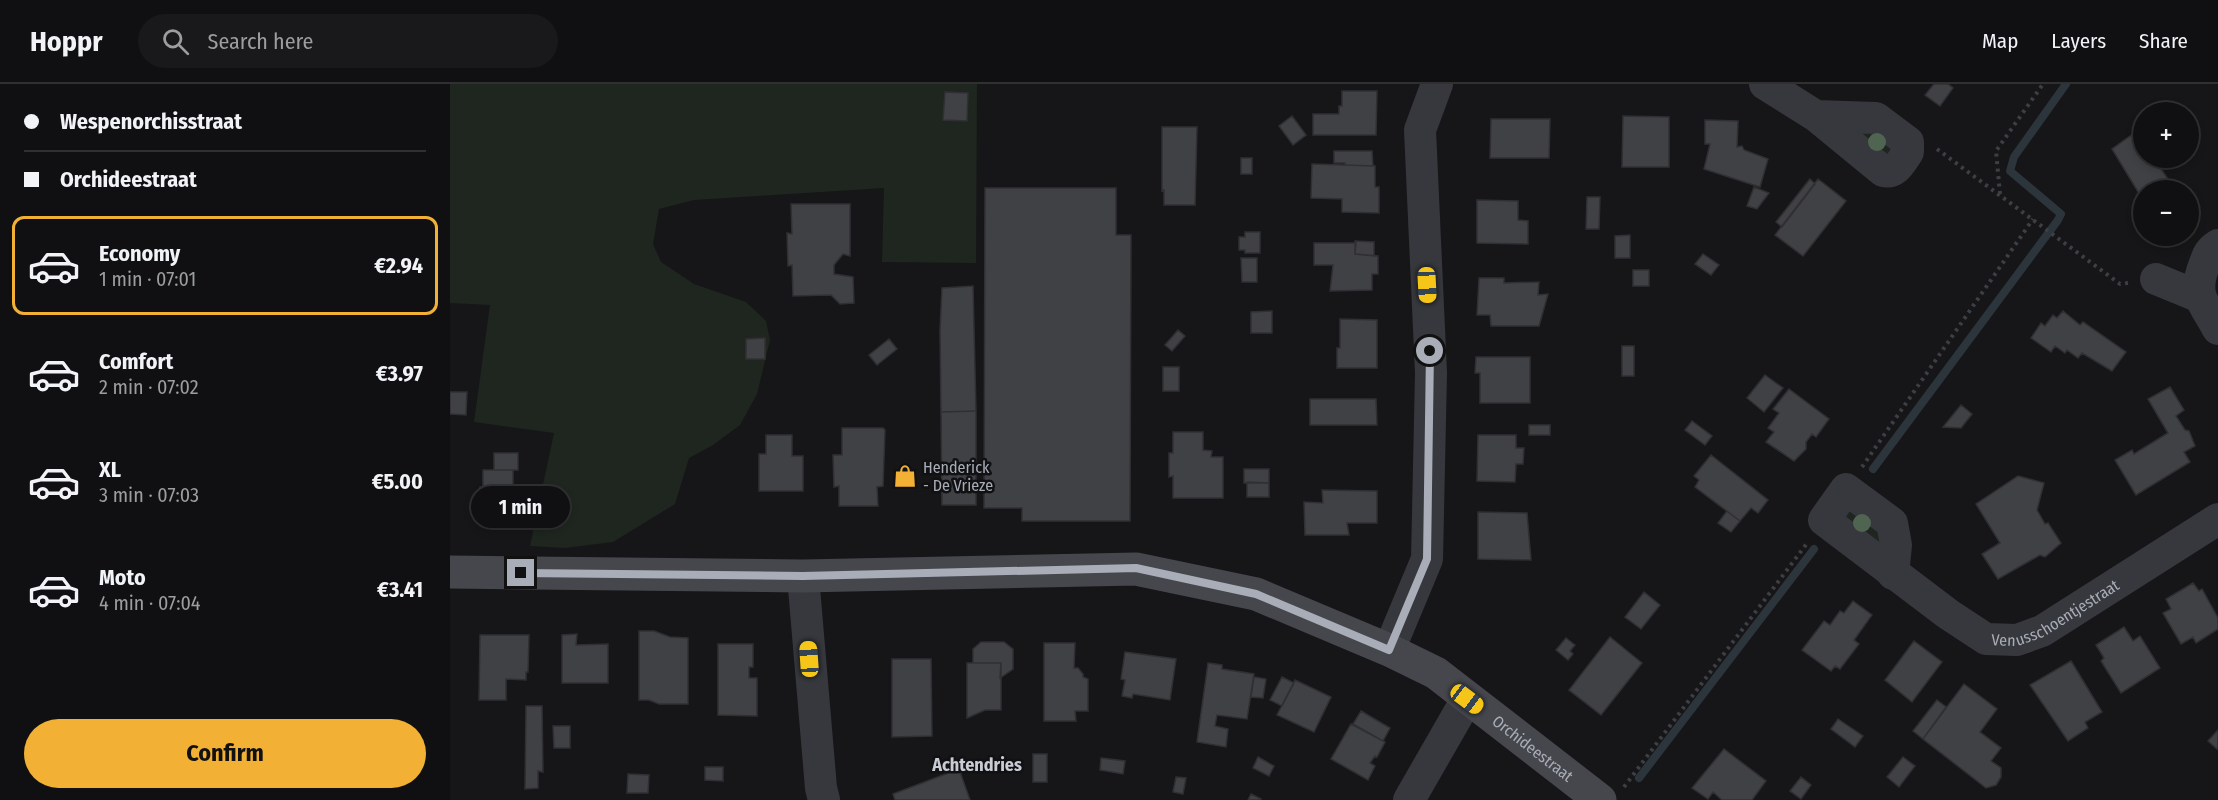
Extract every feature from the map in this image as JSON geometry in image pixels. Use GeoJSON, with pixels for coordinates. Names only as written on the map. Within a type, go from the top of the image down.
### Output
{"type":"FeatureCollection","features":[{"type":"Feature","properties":{"kind":"street"},"geometry":{"type":"LineString","coordinates":[[1389,650],[1427,559],[1431,373],[1420,130],[1437,84]]}},
{"type":"Feature","properties":{"kind":"street"},"geometry":{"type":"LineString","coordinates":[[1765,84],[1816,116],[1876,118],[1908,142]]}},
{"type":"Feature","properties":{"kind":"street"},"geometry":{"type":"LineString","coordinates":[[2218,245],[2210,250],[2199,288],[2218,329]]}},
{"type":"Feature","properties":{"kind":"street"},"geometry":{"type":"LineString","coordinates":[[2156,279],[2199,288]]}},
{"type":"Feature","properties":{"kind":"street"},"geometry":{"type":"LineString","coordinates":[[1824,520],[1846,489],[1892,523],[1896,544],[1893,574]]}},
{"type":"Feature","properties":{"kind":"street","name":"Venusschoentjestraat"},"geometry":{"type":"LineString","coordinates":[[1824,520],[1947,615],[1986,639],[2017,640],[2042,631],[2218,519]]}},
{"type":"Feature","properties":{"kind":"street","name":"Orchideestraat"},"geometry":{"type":"LineString","coordinates":[[450,572],[803,576],[1136,568],[1256,594],[1389,650],[1436,673],[1467,699],[1610,795]]}},
{"type":"Feature","properties":{"kind":"street"},"geometry":{"type":"LineString","coordinates":[[803,576],[821,788],[824,800]]}},
{"type":"Feature","properties":{"kind":"street"},"geometry":{"type":"LineString","coordinates":[[1409,800],[1467,699]]}},
{"type":"Feature","properties":{"kind":"path"},"geometry":{"type":"LineString","coordinates":[[2000,195],[1996,151],[2043,84]]}},
{"type":"Feature","properties":{"kind":"path"},"geometry":{"type":"LineString","coordinates":[[1908,142],[1933,146],[2120,284],[2156,279]]}},
{"type":"Feature","properties":{"kind":"path"},"geometry":{"type":"LineString","coordinates":[[1846,489],[2033,219]]}},
{"type":"Feature","properties":{"kind":"path"},"geometry":{"type":"LineString","coordinates":[[1610,795],[1824,520]]}},
{"type":"Feature","properties":{"kind":"shaded area"},"geometry":{"type":"Polygon","coordinates":[[[450,84],[977,84],[976,263],[882,262],[884,188],[694,200],[659,209],[653,244],[661,262],[694,284],[746,302],[766,321],[770,340],[757,394],[740,425],[713,445],[689,458],[675,504],[613,542],[565,548],[530,546],[554,433],[474,422],[490,305],[450,303],[450,84]]]}},
{"type":"Feature","properties":{"kind":"shaded area"},"geometry":{"type":"Polygon","coordinates":[[[1864,130],[1894,143],[1888,158],[1861,137],[1864,130]]]}},
{"type":"Feature","properties":{"kind":"shaded area"},"geometry":{"type":"Polygon","coordinates":[[[1848,509],[1883,529],[1882,539],[1876,542],[1845,522],[1845,511],[1848,509]]]}},
{"type":"Feature","properties":{"kind":"building"},"geometry":{"type":"Polygon","coordinates":[[[1934,84],[1948,84],[1953,88],[1940,106],[1925,95],[1934,84]]]}},
{"type":"Feature","properties":{"kind":"building"},"geometry":{"type":"Polygon","coordinates":[[[1342,91],[1377,91],[1376,135],[1313,135],[1313,114],[1339,114],[1339,106],[1342,106],[1342,91]]]}},
{"type":"Feature","properties":{"kind":"building"},"geometry":{"type":"Polygon","coordinates":[[[945,92],[968,93],[967,121],[943,120],[945,92]]]}},
{"type":"Feature","properties":{"kind":"building"},"geometry":{"type":"Polygon","coordinates":[[[1292,116],[1306,135],[1293,145],[1279,126],[1292,116]]]}},
{"type":"Feature","properties":{"kind":"building"},"geometry":{"type":"Polygon","coordinates":[[[1623,116],[1669,117],[1669,167],[1622,167],[1623,116]]]}},
{"type":"Feature","properties":{"kind":"building"},"geometry":{"type":"Polygon","coordinates":[[[1491,119],[1550,119],[1549,158],[1490,158],[1491,119]]]}},
{"type":"Feature","properties":{"kind":"building"},"geometry":{"type":"Polygon","coordinates":[[[1705,120],[1738,121],[1737,147],[1742,146],[1744,150],[1768,159],[1760,187],[1704,169],[1710,144],[1705,144],[1705,120]]]}},
{"type":"Feature","properties":{"kind":"building"},"geometry":{"type":"Polygon","coordinates":[[[1162,127],[1197,127],[1195,205],[1164,205],[1162,127]]]}},
{"type":"Feature","properties":{"kind":"building"},"geometry":{"type":"Polygon","coordinates":[[[2133,134],[2133,168],[2161,168],[2168,180],[2133,180],[2133,184],[2112,149],[2133,134]]]}},
{"type":"Feature","properties":{"kind":"building"},"geometry":{"type":"Polygon","coordinates":[[[1334,151],[1372,151],[1373,166],[1334,163],[1334,151]]]}},
{"type":"Feature","properties":{"kind":"building"},"geometry":{"type":"Polygon","coordinates":[[[1241,158],[1252,158],[1252,174],[1241,174],[1241,158]]]}},
{"type":"Feature","properties":{"kind":"building"},"geometry":{"type":"Polygon","coordinates":[[[1312,164],[1375,166],[1375,187],[1379,187],[1379,213],[1342,212],[1342,199],[1311,198],[1312,164]]]}},
{"type":"Feature","properties":{"kind":"building"},"geometry":{"type":"Polygon","coordinates":[[[1810,179],[1815,184],[1782,227],[1776,222],[1810,179]]]}},
{"type":"Feature","properties":{"kind":"building"},"geometry":{"type":"Polygon","coordinates":[[[1818,179],[1846,201],[1803,256],[1775,235],[1818,179]]]}},
{"type":"Feature","properties":{"kind":"building"},"geometry":{"type":"Polygon","coordinates":[[[1754,187],[1769,193],[1757,209],[1747,206],[1754,187]]]}},
{"type":"Feature","properties":{"kind":"building"},"geometry":{"type":"Polygon","coordinates":[[[985,188],[1116,188],[1116,235],[1131,235],[1130,521],[1022,521],[1022,508],[984,508],[985,188]]]}},
{"type":"Feature","properties":{"kind":"building"},"geometry":{"type":"Polygon","coordinates":[[[1587,197],[1600,197],[1599,229],[1586,229],[1587,197]]]}},
{"type":"Feature","properties":{"kind":"building"},"geometry":{"type":"Polygon","coordinates":[[[1477,200],[1518,201],[1518,220],[1528,221],[1528,244],[1477,243],[1477,200]]]}},
{"type":"Feature","properties":{"kind":"building"},"geometry":{"type":"Polygon","coordinates":[[[791,204],[850,204],[850,256],[843,254],[834,265],[834,274],[853,277],[854,303],[840,304],[831,295],[793,296],[792,265],[788,266],[787,233],[792,234],[791,204]]]}},
{"type":"Feature","properties":{"kind":"building"},"geometry":{"type":"Polygon","coordinates":[[[1245,232],[1260,232],[1260,253],[1245,253],[1245,250],[1239,250],[1239,237],[1245,237],[1245,232]]]}},
{"type":"Feature","properties":{"kind":"building"},"geometry":{"type":"Polygon","coordinates":[[[1630,235],[1630,258],[1615,258],[1615,236],[1630,235]]]}},
{"type":"Feature","properties":{"kind":"building"},"geometry":{"type":"Polygon","coordinates":[[[1355,241],[1374,242],[1374,256],[1355,254],[1355,241]]]}},
{"type":"Feature","properties":{"kind":"building"},"geometry":{"type":"Polygon","coordinates":[[[1314,243],[1356,243],[1355,254],[1378,256],[1378,274],[1372,274],[1372,290],[1330,291],[1333,265],[1314,265],[1314,243]]]}},
{"type":"Feature","properties":{"kind":"building"},"geometry":{"type":"Polygon","coordinates":[[[1703,254],[1719,265],[1711,275],[1695,264],[1703,254]]]}},
{"type":"Feature","properties":{"kind":"building"},"geometry":{"type":"Polygon","coordinates":[[[1241,258],[1257,258],[1257,282],[1242,282],[1241,258]]]}},
{"type":"Feature","properties":{"kind":"building"},"geometry":{"type":"Polygon","coordinates":[[[1633,270],[1649,270],[1649,286],[1633,286],[1633,270]]]}},
{"type":"Feature","properties":{"kind":"building"},"geometry":{"type":"Polygon","coordinates":[[[1479,278],[1504,278],[1504,283],[1539,282],[1538,295],[1548,294],[1539,326],[1491,326],[1490,315],[1477,315],[1479,278]]]}},
{"type":"Feature","properties":{"kind":"building"},"geometry":{"type":"Polygon","coordinates":[[[973,286],[976,411],[941,412],[942,288],[973,286]]]}},
{"type":"Feature","properties":{"kind":"building"},"geometry":{"type":"Polygon","coordinates":[[[1272,311],[1272,333],[1251,333],[1251,312],[1272,311]]]}},
{"type":"Feature","properties":{"kind":"building"},"geometry":{"type":"Polygon","coordinates":[[[2063,311],[2080,325],[2083,322],[2126,352],[2112,371],[2082,353],[2078,358],[2067,350],[2065,353],[2055,346],[2051,352],[2031,338],[2041,323],[2045,326],[2053,315],[2057,318],[2063,311]]]}},
{"type":"Feature","properties":{"kind":"building"},"geometry":{"type":"Polygon","coordinates":[[[1340,319],[1377,320],[1377,368],[1337,368],[1340,319]]]}},
{"type":"Feature","properties":{"kind":"building"},"geometry":{"type":"Polygon","coordinates":[[[1178,330],[1185,336],[1172,351],[1165,345],[1178,330]]]}},
{"type":"Feature","properties":{"kind":"building"},"geometry":{"type":"Polygon","coordinates":[[[765,338],[765,359],[746,359],[746,339],[765,338]]]}},
{"type":"Feature","properties":{"kind":"building"},"geometry":{"type":"Polygon","coordinates":[[[889,339],[897,349],[877,365],[869,355],[889,339]]]}},
{"type":"Feature","properties":{"kind":"building"},"geometry":{"type":"Polygon","coordinates":[[[1622,346],[1634,346],[1634,376],[1622,376],[1622,346]]]}},
{"type":"Feature","properties":{"kind":"building"},"geometry":{"type":"Polygon","coordinates":[[[1476,357],[1530,357],[1530,403],[1480,403],[1480,373],[1475,373],[1476,357]]]}},
{"type":"Feature","properties":{"kind":"building"},"geometry":{"type":"Polygon","coordinates":[[[1163,367],[1179,367],[1179,391],[1163,391],[1163,367]]]}},
{"type":"Feature","properties":{"kind":"building"},"geometry":{"type":"Polygon","coordinates":[[[1765,375],[1783,388],[1764,412],[1747,398],[1765,375]]]}},
{"type":"Feature","properties":{"kind":"building"},"geometry":{"type":"Polygon","coordinates":[[[2170,387],[2184,410],[2176,416],[2185,430],[2189,431],[2195,446],[2184,452],[2190,462],[2136,495],[2115,460],[2132,450],[2134,454],[2168,433],[2148,399],[2170,387]]]}},
{"type":"Feature","properties":{"kind":"building"},"geometry":{"type":"Polygon","coordinates":[[[1789,389],[1829,419],[1816,437],[1812,434],[1806,442],[1806,449],[1794,461],[1766,442],[1774,432],[1768,428],[1779,413],[1773,409],[1789,389]]]}},
{"type":"Feature","properties":{"kind":"building"},"geometry":{"type":"Polygon","coordinates":[[[450,392],[467,392],[466,415],[450,414],[450,392]]]}},
{"type":"Feature","properties":{"kind":"building"},"geometry":{"type":"Polygon","coordinates":[[[1310,399],[1376,399],[1377,425],[1310,425],[1310,399]]]}},
{"type":"Feature","properties":{"kind":"building"},"geometry":{"type":"Polygon","coordinates":[[[1961,405],[1972,414],[1961,428],[1943,427],[1961,405]]]}},
{"type":"Feature","properties":{"kind":"building"},"geometry":{"type":"Polygon","coordinates":[[[976,411],[976,505],[942,505],[941,412],[976,411]]]}},
{"type":"Feature","properties":{"kind":"building"},"geometry":{"type":"Polygon","coordinates":[[[1692,421],[1712,436],[1705,445],[1685,430],[1692,421]]]}},
{"type":"Feature","properties":{"kind":"building"},"geometry":{"type":"Polygon","coordinates":[[[1529,425],[1550,425],[1550,435],[1529,435],[1529,425]]]}},
{"type":"Feature","properties":{"kind":"building"},"geometry":{"type":"Polygon","coordinates":[[[842,428],[883,428],[885,430],[883,486],[877,487],[878,506],[839,506],[839,486],[834,487],[833,455],[842,455],[842,428]]]}},
{"type":"Feature","properties":{"kind":"building"},"geometry":{"type":"Polygon","coordinates":[[[1173,432],[1203,432],[1203,450],[1212,451],[1211,457],[1223,457],[1223,498],[1173,498],[1173,476],[1169,477],[1169,453],[1173,453],[1173,432]]]}},
{"type":"Feature","properties":{"kind":"building"},"geometry":{"type":"Polygon","coordinates":[[[766,435],[792,435],[792,456],[803,456],[803,491],[759,491],[759,454],[766,454],[766,435]]]}},
{"type":"Feature","properties":{"kind":"building"},"geometry":{"type":"Polygon","coordinates":[[[1478,435],[1516,435],[1516,448],[1524,448],[1523,464],[1516,464],[1515,482],[1477,481],[1478,435]]]}},
{"type":"Feature","properties":{"kind":"building"},"geometry":{"type":"Polygon","coordinates":[[[494,453],[518,453],[518,470],[494,470],[494,453]]]}},
{"type":"Feature","properties":{"kind":"building"},"geometry":{"type":"Polygon","coordinates":[[[1711,455],[1768,500],[1758,513],[1751,508],[1740,521],[1695,487],[1699,480],[1694,476],[1711,455]]]}},
{"type":"Feature","properties":{"kind":"building"},"geometry":{"type":"Polygon","coordinates":[[[1244,469],[1269,469],[1269,483],[1244,483],[1244,469]]]}},
{"type":"Feature","properties":{"kind":"building"},"geometry":{"type":"Polygon","coordinates":[[[483,470],[513,470],[513,487],[510,487],[510,495],[519,495],[519,516],[482,516],[480,487],[483,487],[483,470]]]}},
{"type":"Feature","properties":{"kind":"building"},"geometry":{"type":"Polygon","coordinates":[[[2018,476],[2044,483],[2037,510],[2061,543],[2045,557],[2040,555],[1998,579],[1982,554],[2000,543],[1976,504],[2018,476]]]}},
{"type":"Feature","properties":{"kind":"building"},"geometry":{"type":"Polygon","coordinates":[[[1247,482],[1269,483],[1269,497],[1247,497],[1247,482]]]}},
{"type":"Feature","properties":{"kind":"building"},"geometry":{"type":"Polygon","coordinates":[[[1322,490],[1377,491],[1377,523],[1347,523],[1349,535],[1305,535],[1304,502],[1323,503],[1322,490]]]}},
{"type":"Feature","properties":{"kind":"building"},"geometry":{"type":"Polygon","coordinates":[[[1727,511],[1740,521],[1731,532],[1718,523],[1727,511]]]}},
{"type":"Feature","properties":{"kind":"building"},"geometry":{"type":"Polygon","coordinates":[[[1478,512],[1527,513],[1531,560],[1478,559],[1478,512]]]}},
{"type":"Feature","properties":{"kind":"building"},"geometry":{"type":"Polygon","coordinates":[[[2193,583],[2199,591],[2202,589],[2218,618],[2218,629],[2196,643],[2193,637],[2181,644],[2163,613],[2171,609],[2166,599],[2193,583]]]}},
{"type":"Feature","properties":{"kind":"building"},"geometry":{"type":"Polygon","coordinates":[[[1644,592],[1660,605],[1641,629],[1625,617],[1644,592]]]}},
{"type":"Feature","properties":{"kind":"building"},"geometry":{"type":"Polygon","coordinates":[[[1853,601],[1872,615],[1854,640],[1859,644],[1840,669],[1835,666],[1831,671],[1802,650],[1824,621],[1830,625],[1840,611],[1844,613],[1853,601]]]}},
{"type":"Feature","properties":{"kind":"building"},"geometry":{"type":"Polygon","coordinates":[[[2124,627],[2133,641],[2140,636],[2160,668],[2121,693],[2101,661],[2104,658],[2096,645],[2124,627]]]}},
{"type":"Feature","properties":{"kind":"building"},"geometry":{"type":"Polygon","coordinates":[[[639,631],[654,631],[670,637],[688,638],[688,704],[659,704],[649,700],[639,700],[639,631]]]}},
{"type":"Feature","properties":{"kind":"building"},"geometry":{"type":"Polygon","coordinates":[[[577,634],[576,645],[608,644],[608,683],[562,683],[562,635],[577,634]]]}},
{"type":"Feature","properties":{"kind":"building"},"geometry":{"type":"Polygon","coordinates":[[[480,635],[529,635],[526,680],[506,679],[506,700],[479,700],[480,635]]]}},
{"type":"Feature","properties":{"kind":"building"},"geometry":{"type":"Polygon","coordinates":[[[1610,637],[1642,663],[1601,715],[1569,690],[1610,637]]]}},
{"type":"Feature","properties":{"kind":"building"},"geometry":{"type":"Polygon","coordinates":[[[1566,638],[1575,645],[1570,651],[1573,654],[1568,660],[1556,650],[1566,638]]]}},
{"type":"Feature","properties":{"kind":"building"},"geometry":{"type":"Polygon","coordinates":[[[1914,641],[1942,662],[1912,702],[1885,680],[1914,641]]]}},
{"type":"Feature","properties":{"kind":"building"},"geometry":{"type":"Polygon","coordinates":[[[981,642],[1004,642],[1013,649],[1013,669],[1000,678],[1001,663],[973,663],[973,649],[981,642]]]}},
{"type":"Feature","properties":{"kind":"building"},"geometry":{"type":"Polygon","coordinates":[[[1044,643],[1075,643],[1074,668],[1078,668],[1083,677],[1088,679],[1088,711],[1075,711],[1076,721],[1044,721],[1044,643]]]}},
{"type":"Feature","properties":{"kind":"building"},"geometry":{"type":"Polygon","coordinates":[[[718,644],[753,644],[753,667],[749,667],[749,678],[757,678],[757,716],[718,715],[718,644]]]}},
{"type":"Feature","properties":{"kind":"building"},"geometry":{"type":"Polygon","coordinates":[[[1125,652],[1176,659],[1170,700],[1133,694],[1132,698],[1122,696],[1125,680],[1121,679],[1125,652]]]}},
{"type":"Feature","properties":{"kind":"building"},"geometry":{"type":"Polygon","coordinates":[[[892,659],[931,659],[932,736],[892,737],[892,659]]]}},
{"type":"Feature","properties":{"kind":"building"},"geometry":{"type":"Polygon","coordinates":[[[2071,661],[2102,712],[2085,722],[2088,728],[2068,741],[2030,685],[2071,661]]]}},
{"type":"Feature","properties":{"kind":"building"},"geometry":{"type":"Polygon","coordinates":[[[967,663],[1001,663],[1001,710],[985,710],[967,718],[967,663]]]}},
{"type":"Feature","properties":{"kind":"building"},"geometry":{"type":"Polygon","coordinates":[[[1208,663],[1222,665],[1222,669],[1254,674],[1247,719],[1217,715],[1215,726],[1228,729],[1226,747],[1197,742],[1208,663]]]}},
{"type":"Feature","properties":{"kind":"building"},"geometry":{"type":"Polygon","coordinates":[[[1254,677],[1266,679],[1263,698],[1251,697],[1254,677]]]}},
{"type":"Feature","properties":{"kind":"building"},"geometry":{"type":"Polygon","coordinates":[[[1282,677],[1294,683],[1282,706],[1270,700],[1282,677]]]}},
{"type":"Feature","properties":{"kind":"building"},"geometry":{"type":"Polygon","coordinates":[[[1295,680],[1331,697],[1314,732],[1277,715],[1295,680]]]}},
{"type":"Feature","properties":{"kind":"building"},"geometry":{"type":"Polygon","coordinates":[[[1964,684],[1997,709],[1980,732],[2001,748],[1991,761],[2001,768],[2001,777],[1996,785],[1986,788],[1923,739],[1964,684]]]}},
{"type":"Feature","properties":{"kind":"building"},"geometry":{"type":"Polygon","coordinates":[[[1937,700],[1946,707],[1923,739],[1913,731],[1937,700]]]}},
{"type":"Feature","properties":{"kind":"building"},"geometry":{"type":"Polygon","coordinates":[[[526,706],[542,706],[543,772],[538,771],[538,788],[525,789],[526,706]]]}},
{"type":"Feature","properties":{"kind":"building"},"geometry":{"type":"Polygon","coordinates":[[[1361,711],[1390,728],[1383,741],[1353,724],[1361,711]]]}},
{"type":"Feature","properties":{"kind":"building"},"geometry":{"type":"Polygon","coordinates":[[[1838,719],[1863,736],[1855,747],[1831,729],[1838,719]]]}},
{"type":"Feature","properties":{"kind":"building"},"geometry":{"type":"Polygon","coordinates":[[[1351,724],[1385,742],[1377,757],[1375,756],[1370,763],[1375,766],[1368,780],[1331,759],[1351,724]]]}},
{"type":"Feature","properties":{"kind":"building"},"geometry":{"type":"Polygon","coordinates":[[[553,726],[570,726],[570,748],[554,748],[553,726]]]}},
{"type":"Feature","properties":{"kind":"building"},"geometry":{"type":"Polygon","coordinates":[[[2218,730],[2218,747],[2217,749],[2208,741],[2218,730]]]}},
{"type":"Feature","properties":{"kind":"building"},"geometry":{"type":"Polygon","coordinates":[[[1724,749],[1766,781],[1752,800],[1722,800],[1713,792],[1708,799],[1692,788],[1724,749]]]}},
{"type":"Feature","properties":{"kind":"building"},"geometry":{"type":"Polygon","coordinates":[[[1033,754],[1047,754],[1047,782],[1033,782],[1033,754]]]}},
{"type":"Feature","properties":{"kind":"building"},"geometry":{"type":"Polygon","coordinates":[[[1258,757],[1274,766],[1269,776],[1253,768],[1258,757]]]}},
{"type":"Feature","properties":{"kind":"building"},"geometry":{"type":"Polygon","coordinates":[[[1903,757],[1915,766],[1899,787],[1887,777],[1903,757]]]}},
{"type":"Feature","properties":{"kind":"building"},"geometry":{"type":"Polygon","coordinates":[[[1101,758],[1125,761],[1123,774],[1100,770],[1101,758]]]}},
{"type":"Feature","properties":{"kind":"building"},"geometry":{"type":"Polygon","coordinates":[[[705,767],[723,767],[723,781],[705,780],[705,767]]]}},
{"type":"Feature","properties":{"kind":"building"},"geometry":{"type":"Polygon","coordinates":[[[959,769],[970,800],[895,800],[893,794],[959,769]]]}},
{"type":"Feature","properties":{"kind":"building"},"geometry":{"type":"Polygon","coordinates":[[[628,774],[649,775],[648,793],[627,793],[628,774]]]}},
{"type":"Feature","properties":{"kind":"building"},"geometry":{"type":"Polygon","coordinates":[[[1176,777],[1186,778],[1183,794],[1173,792],[1176,777]]]}},
{"type":"Feature","properties":{"kind":"building"},"geometry":{"type":"Polygon","coordinates":[[[1801,777],[1811,785],[1801,799],[1790,791],[1801,777]]]}},
{"type":"Feature","properties":{"kind":"building"},"geometry":{"type":"Polygon","coordinates":[[[1251,794],[1261,799],[1248,800],[1251,794]]]}},
{"type":"Feature","properties":{"kind":"waterway"},"geometry":{"type":"LineString","coordinates":[[1873,469],[2058,220],[2061,214],[2010,171],[2014,157],[2066,84]]}},
{"type":"Feature","properties":{"kind":"waterway"},"geometry":{"type":"LineString","coordinates":[[1639,778],[1814,549]]}},
{"type":"Feature","properties":{"kind":"place","name":"Henderick - De Vrieze"},"geometry":{"type":"Point","coordinates":[905,476]}},
{"type":"Feature","properties":{"kind":"district","name":"Achtendries"},"geometry":{"type":"Point","coordinates":[977,765]}},
{"type":"Feature","properties":{"kind":"route"},"geometry":{"type":"LineString","coordinates":[[521,573],[803,576],[1136,568],[1256,594],[1389,650],[1427,559],[1430,351]]}}]}
